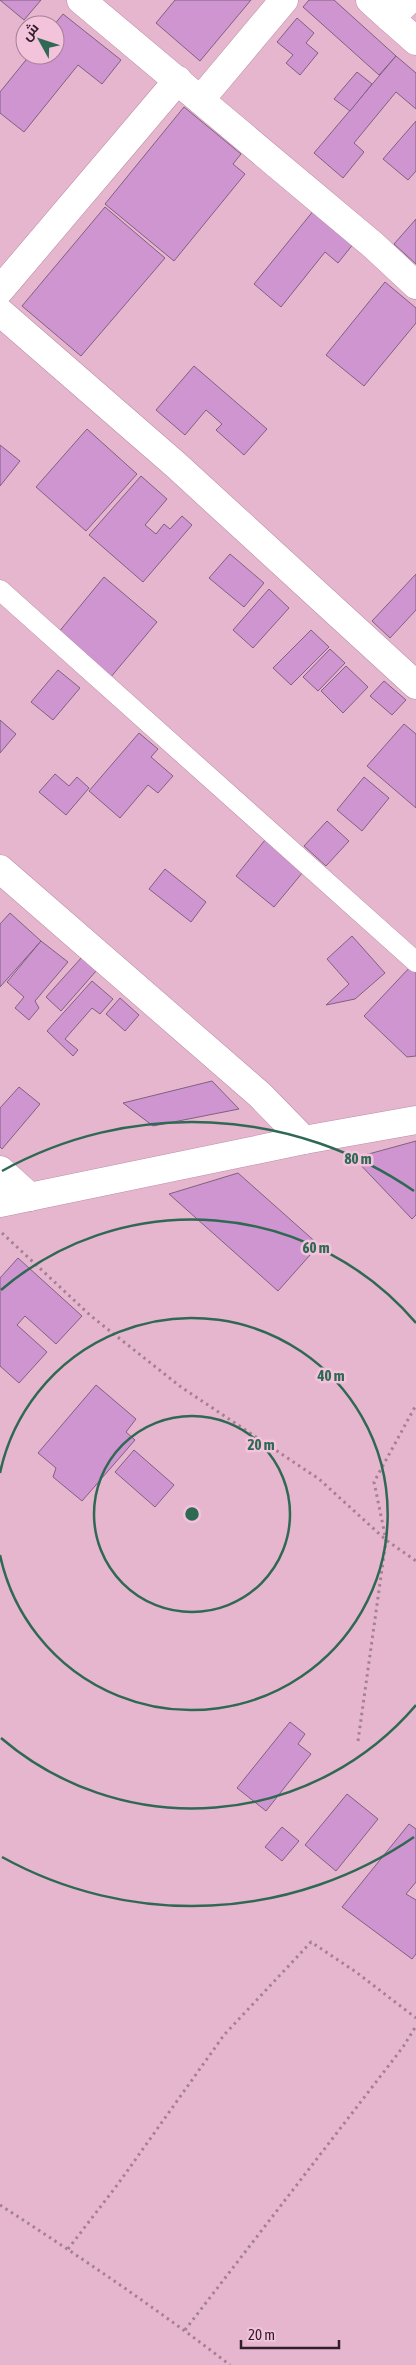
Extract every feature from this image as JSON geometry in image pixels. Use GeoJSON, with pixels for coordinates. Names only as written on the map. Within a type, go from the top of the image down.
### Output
{"type":"FeatureCollection","features":[{"type":"Feature","properties":{"kind":"street"},"geometry":{"type":"LineString","coordinates":[[81,0],[373,245],[416,285]]}},
{"type":"Feature","properties":{"kind":"street"},"geometry":{"type":"LineString","coordinates":[[201,99],[284,0]]}},
{"type":"Feature","properties":{"kind":"street"},"geometry":{"type":"LineString","coordinates":[[370,0],[400,9],[416,41]]}},
{"type":"Feature","properties":{"kind":"street"},"geometry":{"type":"LineString","coordinates":[[0,290],[178,80]]}},
{"type":"Feature","properties":{"kind":"street"},"geometry":{"type":"LineString","coordinates":[[0,312],[176,465],[416,685]]}},
{"type":"Feature","properties":{"kind":"street"},"geometry":{"type":"LineString","coordinates":[[0,868],[260,1095],[304,1140]]}},
{"type":"Feature","properties":{"kind":"street"},"geometry":{"type":"LineString","coordinates":[[0,1203],[304,1140],[416,1120]]}},
{"type":"Feature","properties":{"kind":"street"},"geometry":{"type":"LineString","coordinates":[[0,1170],[30,1197]]}},
{"type":"Feature","properties":{"kind":"lane"},"geometry":{"type":"LineString","coordinates":[[0,590],[416,962]]}},
{"type":"Feature","properties":{"kind":"path"},"geometry":{"type":"LineString","coordinates":[[0,1231],[91,1316],[181,1387],[319,1479],[386,1540],[416,1561]]}},
{"type":"Feature","properties":{"kind":"path"},"geometry":{"type":"LineString","coordinates":[[358,1741],[386,1540],[374,1482],[416,1405]]}},
{"type":"Feature","properties":{"kind":"path"},"geometry":{"type":"LineString","coordinates":[[68,2249],[118,2184],[224,2035],[311,1942],[356,1972],[416,2018]]}},
{"type":"Feature","properties":{"kind":"path"},"geometry":{"type":"LineString","coordinates":[[185,2330],[404,2047],[416,2026]]}},
{"type":"Feature","properties":{"kind":"path"},"geometry":{"type":"LineString","coordinates":[[0,2205],[68,2249],[185,2330],[230,2365]]}},
{"type":"Feature","properties":{"kind":"building"},"geometry":{"type":"Polygon","coordinates":[[[0,0],[41,0],[28,15],[18,15],[0,0]]]}},
{"type":"Feature","properties":{"kind":"building"},"geometry":{"type":"Polygon","coordinates":[[[175,0],[251,0],[200,61],[156,23],[175,0]]]}},
{"type":"Feature","properties":{"kind":"building"},"geometry":{"type":"Polygon","coordinates":[[[309,0],[334,0],[396,56],[379,75],[303,7],[309,0]]]}},
{"type":"Feature","properties":{"kind":"building"},"geometry":{"type":"Polygon","coordinates":[[[65,16],[121,60],[102,84],[78,65],[24,132],[0,113],[0,92],[22,65],[65,65],[65,16]]]}},
{"type":"Feature","properties":{"kind":"building"},"geometry":{"type":"Polygon","coordinates":[[[297,18],[314,33],[306,43],[318,53],[300,75],[286,63],[293,55],[277,42],[297,18]]]}},
{"type":"Feature","properties":{"kind":"building"},"geometry":{"type":"Polygon","coordinates":[[[396,56],[416,73],[416,109],[396,92],[354,143],[364,152],[343,178],[314,153],[396,56]]]}},
{"type":"Feature","properties":{"kind":"building"},"geometry":{"type":"Polygon","coordinates":[[[357,72],[372,84],[350,111],[334,99],[357,72]]]}},
{"type":"Feature","properties":{"kind":"building"},"geometry":{"type":"Polygon","coordinates":[[[184,107],[241,154],[233,164],[245,174],[174,261],[105,204],[184,107]]]}},
{"type":"Feature","properties":{"kind":"building"},"geometry":{"type":"Polygon","coordinates":[[[416,121],[416,171],[408,180],[383,159],[416,121]]]}},
{"type":"Feature","properties":{"kind":"building"},"geometry":{"type":"Polygon","coordinates":[[[105,207],[165,258],[81,356],[22,306],[105,207]]]}},
{"type":"Feature","properties":{"kind":"building"},"geometry":{"type":"Polygon","coordinates":[[[314,210],[354,243],[338,263],[325,252],[281,307],[254,284],[314,210]]]}},
{"type":"Feature","properties":{"kind":"building"},"geometry":{"type":"Polygon","coordinates":[[[416,219],[416,264],[394,244],[416,219]]]}},
{"type":"Feature","properties":{"kind":"building"},"geometry":{"type":"Polygon","coordinates":[[[385,282],[416,308],[416,323],[364,386],[326,355],[385,282]]]}},
{"type":"Feature","properties":{"kind":"building"},"geometry":{"type":"Polygon","coordinates":[[[194,366],[267,429],[244,455],[216,430],[222,424],[206,410],[185,435],[156,410],[194,366]]]}},
{"type":"Feature","properties":{"kind":"building"},"geometry":{"type":"Polygon","coordinates":[[[87,429],[137,474],[86,531],[36,487],[87,429]]]}},
{"type":"Feature","properties":{"kind":"building"},"geometry":{"type":"Polygon","coordinates":[[[0,445],[20,461],[0,486],[0,445]]]}},
{"type":"Feature","properties":{"kind":"building"},"geometry":{"type":"Polygon","coordinates":[[[141,476],[167,499],[145,525],[156,534],[164,524],[170,529],[182,516],[192,525],[143,582],[89,535],[141,476]]]}},
{"type":"Feature","properties":{"kind":"building"},"geometry":{"type":"Polygon","coordinates":[[[230,554],[264,583],[244,607],[209,578],[230,554]]]}},
{"type":"Feature","properties":{"kind":"building"},"geometry":{"type":"Polygon","coordinates":[[[416,574],[416,610],[390,638],[372,621],[416,574]]]}},
{"type":"Feature","properties":{"kind":"building"},"geometry":{"type":"Polygon","coordinates":[[[104,577],[157,622],[110,678],[58,633],[104,577]]]}},
{"type":"Feature","properties":{"kind":"building"},"geometry":{"type":"Polygon","coordinates":[[[269,589],[289,608],[253,648],[233,630],[269,589]]]}},
{"type":"Feature","properties":{"kind":"building"},"geometry":{"type":"Polygon","coordinates":[[[311,630],[329,647],[291,685],[273,668],[311,630]]]}},
{"type":"Feature","properties":{"kind":"building"},"geometry":{"type":"Polygon","coordinates":[[[330,649],[345,663],[318,691],[303,677],[330,649]]]}},
{"type":"Feature","properties":{"kind":"building"},"geometry":{"type":"Polygon","coordinates":[[[346,666],[368,687],[343,713],[321,691],[346,666]]]}},
{"type":"Feature","properties":{"kind":"building"},"geometry":{"type":"Polygon","coordinates":[[[58,670],[80,688],[53,720],[31,702],[58,670]]]}},
{"type":"Feature","properties":{"kind":"building"},"geometry":{"type":"Polygon","coordinates":[[[384,681],[406,700],[392,715],[370,696],[384,681]]]}},
{"type":"Feature","properties":{"kind":"building"},"geometry":{"type":"Polygon","coordinates":[[[0,720],[16,734],[0,753],[0,720]]]}},
{"type":"Feature","properties":{"kind":"building"},"geometry":{"type":"Polygon","coordinates":[[[404,724],[416,734],[416,808],[367,766],[404,724]]]}},
{"type":"Feature","properties":{"kind":"building"},"geometry":{"type":"Polygon","coordinates":[[[139,733],[158,749],[151,757],[173,776],[158,793],[148,785],[120,818],[89,791],[139,733]]]}},
{"type":"Feature","properties":{"kind":"building"},"geometry":{"type":"Polygon","coordinates":[[[55,774],[69,786],[77,777],[89,788],[66,815],[39,792],[55,774]]]}},
{"type":"Feature","properties":{"kind":"building"},"geometry":{"type":"Polygon","coordinates":[[[364,777],[389,798],[362,831],[337,810],[364,777]]]}},
{"type":"Feature","properties":{"kind":"building"},"geometry":{"type":"Polygon","coordinates":[[[327,821],[349,841],[326,866],[304,846],[327,821]]]}},
{"type":"Feature","properties":{"kind":"building"},"geometry":{"type":"Polygon","coordinates":[[[265,840],[303,872],[274,907],[236,876],[265,840]]]}},
{"type":"Feature","properties":{"kind":"building"},"geometry":{"type":"Polygon","coordinates":[[[165,869],[206,902],[191,922],[149,889],[165,869]]]}},
{"type":"Feature","properties":{"kind":"building"},"geometry":{"type":"Polygon","coordinates":[[[10,913],[41,941],[0,987],[0,924],[10,913]]]}},
{"type":"Feature","properties":{"kind":"building"},"geometry":{"type":"Polygon","coordinates":[[[352,936],[385,973],[355,999],[326,1005],[349,984],[327,959],[352,936]]]}},
{"type":"Feature","properties":{"kind":"building"},"geometry":{"type":"Polygon","coordinates":[[[41,941],[68,962],[35,1001],[39,1008],[29,1020],[15,1008],[24,997],[7,982],[41,941]]]}},
{"type":"Feature","properties":{"kind":"building"},"geometry":{"type":"Polygon","coordinates":[[[82,957],[97,970],[61,1011],[46,997],[82,957]]]}},
{"type":"Feature","properties":{"kind":"building"},"geometry":{"type":"Polygon","coordinates":[[[412,965],[416,969],[416,1056],[407,1057],[364,1016],[412,965]]]}},
{"type":"Feature","properties":{"kind":"building"},"geometry":{"type":"Polygon","coordinates":[[[92,981],[113,999],[100,1014],[92,1008],[65,1039],[78,1050],[73,1056],[47,1031],[92,981]]]}},
{"type":"Feature","properties":{"kind":"building"},"geometry":{"type":"Polygon","coordinates":[[[120,998],[139,1015],[125,1031],[106,1014],[120,998]]]}},
{"type":"Feature","properties":{"kind":"building"},"geometry":{"type":"Polygon","coordinates":[[[212,1081],[239,1109],[153,1126],[123,1103],[212,1081]]]}},
{"type":"Feature","properties":{"kind":"building"},"geometry":{"type":"Polygon","coordinates":[[[19,1087],[40,1104],[2,1149],[0,1147],[0,1108],[19,1087]]]}},
{"type":"Feature","properties":{"kind":"building"},"geometry":{"type":"Polygon","coordinates":[[[416,1141],[416,1215],[412,1219],[354,1158],[416,1141]]]}},
{"type":"Feature","properties":{"kind":"building"},"geometry":{"type":"Polygon","coordinates":[[[238,1173],[319,1245],[278,1291],[169,1194],[238,1173]]]}},
{"type":"Feature","properties":{"kind":"building"},"geometry":{"type":"Polygon","coordinates":[[[18,1258],[82,1316],[56,1344],[25,1316],[17,1325],[47,1352],[19,1383],[0,1366],[0,1278],[18,1258]]]}},
{"type":"Feature","properties":{"kind":"building"},"geometry":{"type":"Polygon","coordinates":[[[96,1385],[136,1419],[126,1432],[135,1440],[82,1501],[53,1477],[56,1468],[38,1453],[96,1385]]]}},
{"type":"Feature","properties":{"kind":"building"},"geometry":{"type":"Polygon","coordinates":[[[134,1450],[174,1485],[155,1507],[115,1472],[134,1450]]]}},
{"type":"Feature","properties":{"kind":"building"},"geometry":{"type":"Polygon","coordinates":[[[290,1722],[305,1734],[298,1744],[311,1754],[266,1811],[237,1788],[290,1722]]]}},
{"type":"Feature","properties":{"kind":"building"},"geometry":{"type":"Polygon","coordinates":[[[347,1794],[378,1819],[336,1871],[305,1845],[347,1794]]]}},
{"type":"Feature","properties":{"kind":"building"},"geometry":{"type":"Polygon","coordinates":[[[409,1824],[416,1829],[416,1882],[406,1894],[416,1900],[416,1954],[412,1959],[342,1907],[409,1824]]]}},
{"type":"Feature","properties":{"kind":"building"},"geometry":{"type":"Polygon","coordinates":[[[282,1827],[299,1841],[282,1861],[265,1847],[282,1827]]]}}]}
